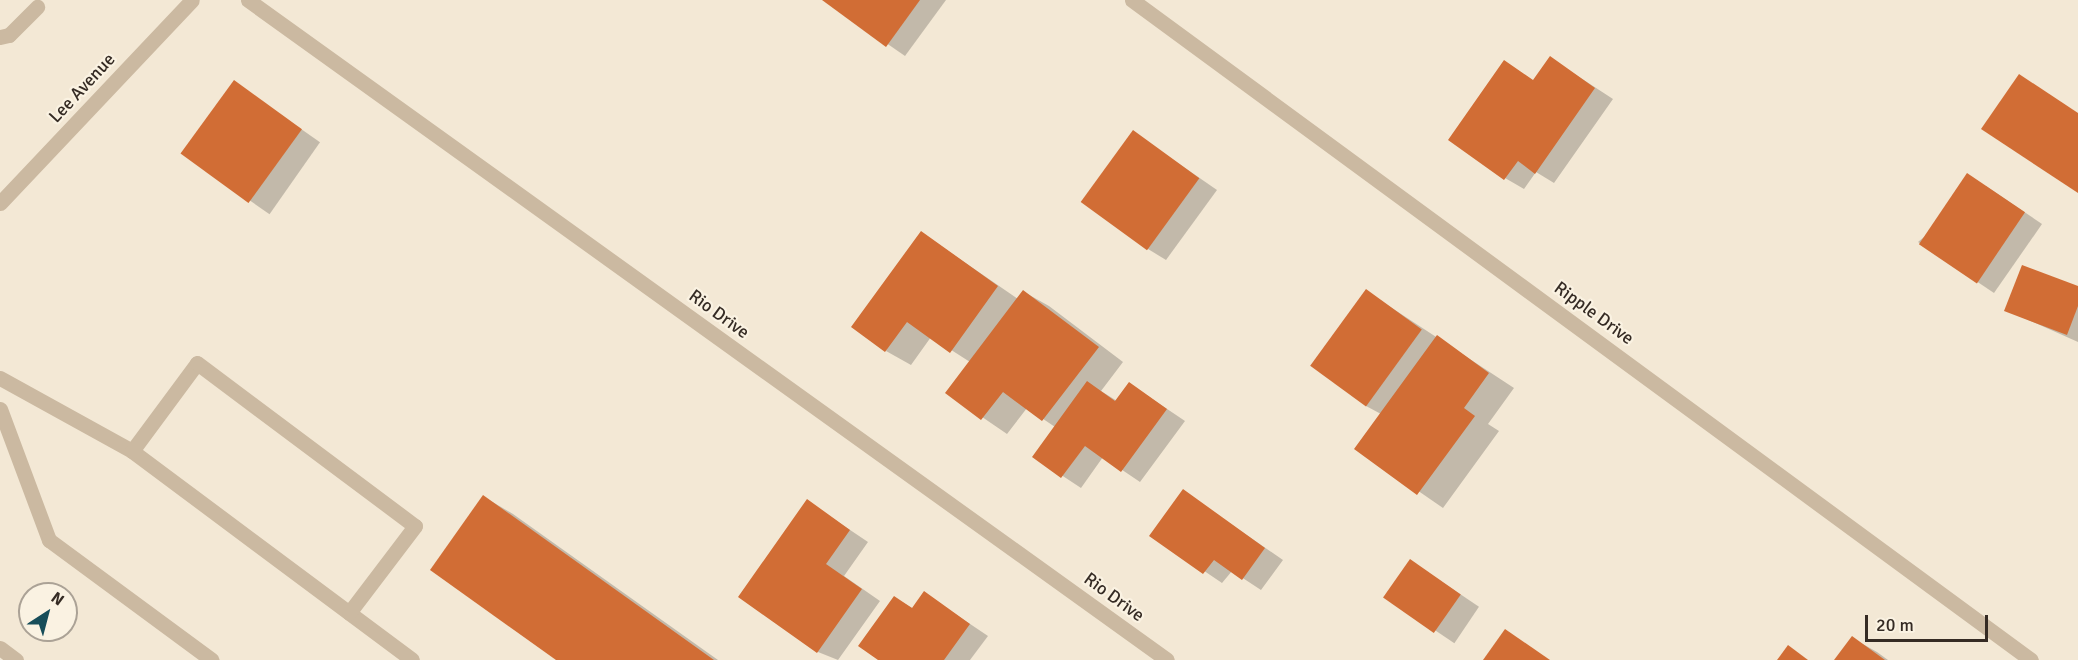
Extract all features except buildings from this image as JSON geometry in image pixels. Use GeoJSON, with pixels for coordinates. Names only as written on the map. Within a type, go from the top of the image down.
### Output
{"type":"FeatureCollection","features":[{"type":"Feature","properties":{"kind":"street","name":"Lee Avenue"},"geometry":{"type":"LineString","coordinates":[[0,203],[192,0]]}},
{"type":"Feature","properties":{"kind":"street","name":"Rio Drive"},"geometry":{"type":"LineString","coordinates":[[248,0],[1167,660]]}},
{"type":"Feature","properties":{"kind":"street","name":"Ripple Drive"},"geometry":{"type":"LineString","coordinates":[[1132,0],[2031,660]]}},
{"type":"Feature","properties":{"kind":"street"},"geometry":{"type":"LineString","coordinates":[[0,37],[9,35],[37,7]]}},
{"type":"Feature","properties":{"kind":"street"},"geometry":{"type":"LineString","coordinates":[[132,451],[197,363],[415,526],[349,613]]}},
{"type":"Feature","properties":{"kind":"street"},"geometry":{"type":"LineString","coordinates":[[0,378],[132,451],[412,660]]}},
{"type":"Feature","properties":{"kind":"street"},"geometry":{"type":"LineString","coordinates":[[0,409],[49,540],[212,660]]}},
{"type":"Feature","properties":{"kind":"street"},"geometry":{"type":"LineString","coordinates":[[0,648],[16,660]]}}]}
